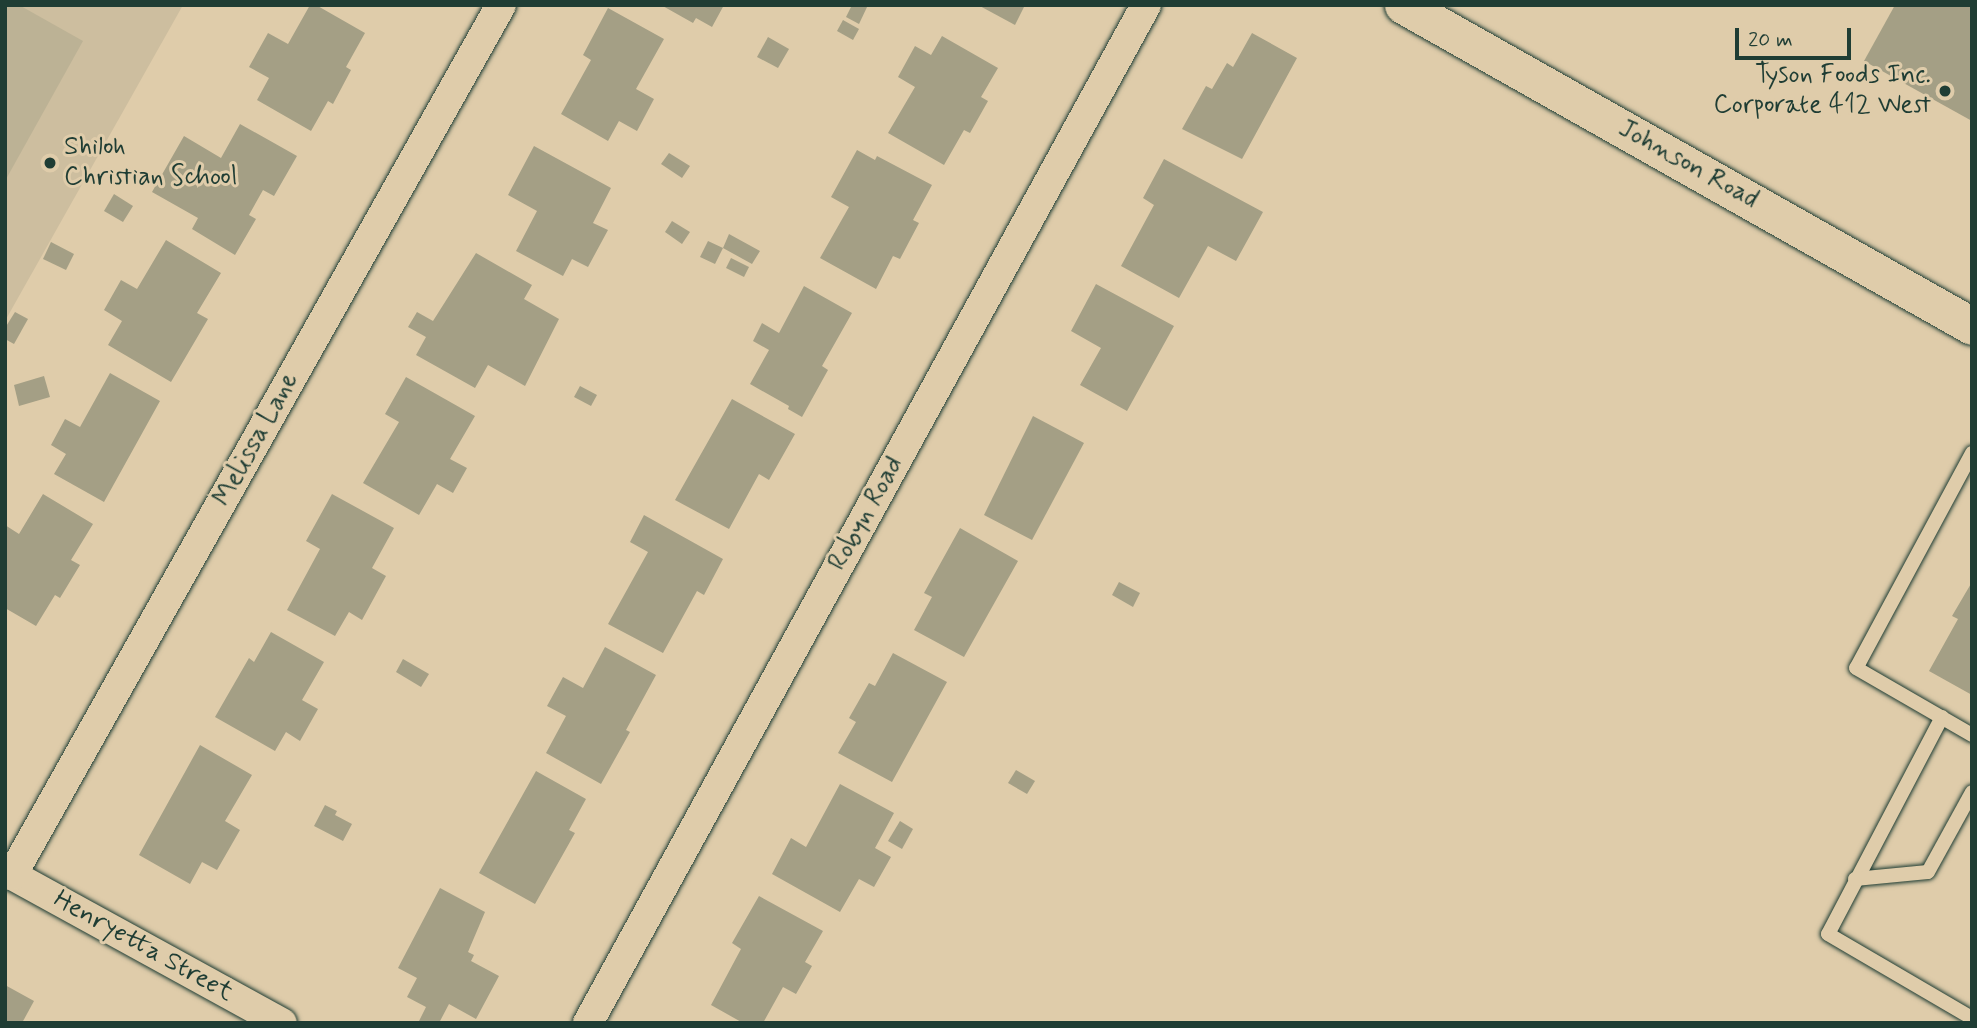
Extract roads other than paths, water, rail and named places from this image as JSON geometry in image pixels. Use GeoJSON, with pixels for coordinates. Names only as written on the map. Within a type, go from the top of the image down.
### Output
{"type":"FeatureCollection","features":[{"type":"Feature","properties":{"kind":"street","name":"Melissa Lane"},"geometry":{"type":"LineString","coordinates":[[9,873],[501,5]]}},
{"type":"Feature","properties":{"kind":"street","name":"Robyn Road"},"geometry":{"type":"LineString","coordinates":[[588,1023],[1146,5]]}},
{"type":"Feature","properties":{"kind":"street","name":"Johnson Road"},"geometry":{"type":"LineString","coordinates":[[1403,5],[1972,326]]}},
{"type":"Feature","properties":{"kind":"street","name":"Henryetta Street"},"geometry":{"type":"LineString","coordinates":[[9,873],[282,1023]]}},
{"type":"Feature","properties":{"kind":"lane"},"geometry":{"type":"LineString","coordinates":[[1972,453],[1856,668],[1972,735]]}},
{"type":"Feature","properties":{"kind":"lane"},"geometry":{"type":"LineString","coordinates":[[1942,717],[1828,934],[1972,1018]]}},
{"type":"Feature","properties":{"kind":"lane"},"geometry":{"type":"LineString","coordinates":[[1856,879],[1928,873],[1972,792]]}},
{"type":"Feature","properties":{"kind":"place","name":"Tyson Foods Inc. Corporate 412 West"},"geometry":{"type":"Point","coordinates":[1945,91]}},
{"type":"Feature","properties":{"kind":"place","name":"Shiloh Christian School"},"geometry":{"type":"Point","coordinates":[50,163]}}]}
